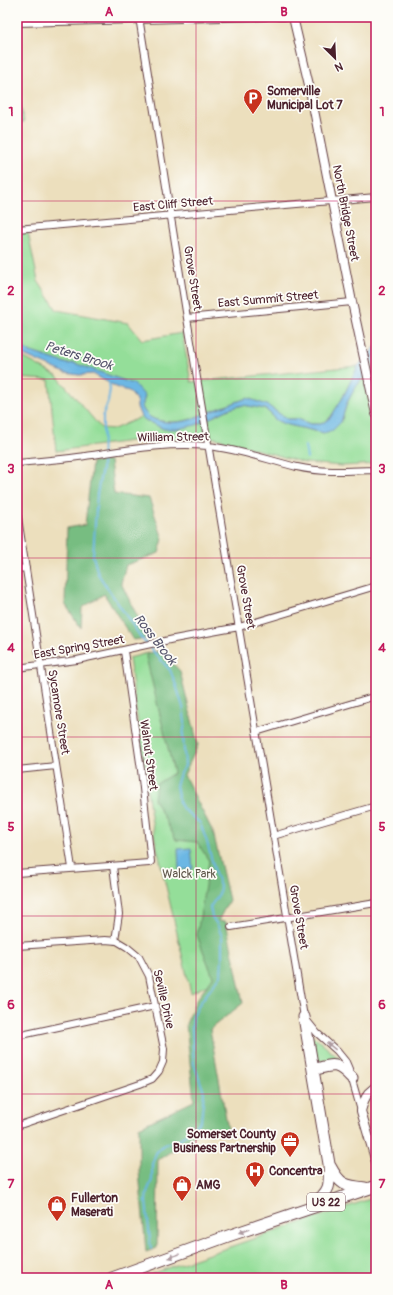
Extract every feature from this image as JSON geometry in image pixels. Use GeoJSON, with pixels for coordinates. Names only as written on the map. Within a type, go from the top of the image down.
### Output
{"type":"FeatureCollection","features":[{"type":"Feature","properties":{"kind":"highway"},"geometry":{"type":"LineString","coordinates":[[304,1018],[329,1164],[330,1183],[324,1196],[308,1208]]}},
{"type":"Feature","properties":{"kind":"highway"},"geometry":{"type":"LineString","coordinates":[[313,1070],[328,1066],[338,1066],[352,1078]]}},
{"type":"Feature","properties":{"kind":"highway"},"geometry":{"type":"LineString","coordinates":[[329,1164],[335,1176],[341,1183],[352,1187],[372,1187]]}},
{"type":"Feature","properties":{"kind":"highway","name":"US 22"},"geometry":{"type":"LineString","coordinates":[[112,1278],[308,1208],[372,1187]]}},
{"type":"Feature","properties":{"kind":"street"},"geometry":{"type":"LineString","coordinates":[[17,23],[265,17]]}},
{"type":"Feature","properties":{"kind":"street"},"geometry":{"type":"LineString","coordinates":[[279,17],[304,17]]}},
{"type":"Feature","properties":{"kind":"street","name":"North Bridge Street"},"geometry":{"type":"LineString","coordinates":[[293,17],[309,85],[376,414]]}},
{"type":"Feature","properties":{"kind":"street","name":"Grove Street"},"geometry":{"type":"LineString","coordinates":[[139,19],[208,446],[304,1018]]}},
{"type":"Feature","properties":{"kind":"street","name":"East Cliff Street"},"geometry":{"type":"LineString","coordinates":[[17,230],[376,197]]}},
{"type":"Feature","properties":{"kind":"street","name":"East Summit Street"},"geometry":{"type":"LineString","coordinates":[[187,318],[352,302]]}},
{"type":"Feature","properties":{"kind":"street","name":"William Street"},"geometry":{"type":"LineString","coordinates":[[17,462],[71,458],[171,445],[208,446],[232,450],[298,468],[347,472],[376,470]]}},
{"type":"Feature","properties":{"kind":"street","name":"Sycamore Street"},"geometry":{"type":"LineString","coordinates":[[17,511],[72,868]]}},
{"type":"Feature","properties":{"kind":"street"},"geometry":{"type":"LineString","coordinates":[[17,569],[26,568]]}},
{"type":"Feature","properties":{"kind":"street","name":"East Spring Street"},"geometry":{"type":"LineString","coordinates":[[17,668],[77,660],[239,627],[376,586]]}},
{"type":"Feature","properties":{"kind":"street","name":"Walnut Street"},"geometry":{"type":"LineString","coordinates":[[113,866],[152,862],[124,651]]}},
{"type":"Feature","properties":{"kind":"street"},"geometry":{"type":"LineString","coordinates":[[256,732],[376,696]]}},
{"type":"Feature","properties":{"kind":"street"},"geometry":{"type":"LineString","coordinates":[[17,770],[56,766]]}},
{"type":"Feature","properties":{"kind":"street"},"geometry":{"type":"LineString","coordinates":[[273,836],[376,806]]}},
{"type":"Feature","properties":{"kind":"street"},"geometry":{"type":"LineString","coordinates":[[17,873],[113,866],[119,914],[115,941],[84,940],[17,946]]}},
{"type":"Feature","properties":{"kind":"street"},"geometry":{"type":"LineString","coordinates":[[231,927],[376,903]]}},
{"type":"Feature","properties":{"kind":"street","name":"Seville Drive"},"geometry":{"type":"LineString","coordinates":[[17,1126],[140,1084],[152,1079],[159,1071],[163,1062],[164,1049],[149,976],[139,957],[127,946],[115,941]]}},
{"type":"Feature","properties":{"kind":"street"},"geometry":{"type":"LineString","coordinates":[[17,1036],[155,1006]]}},
{"type":"Feature","properties":{"kind":"street"},"geometry":{"type":"LineString","coordinates":[[304,1018],[322,1038],[342,1056],[349,1069],[376,1162]]}},
{"type":"Feature","properties":{"kind":"street"},"geometry":{"type":"LineString","coordinates":[[361,1111],[368,1093],[376,1086]]}},
{"type":"Feature","properties":{"kind":"green space"},"geometry":{"type":"Polygon","coordinates":[[[17,88],[24,122],[17,123],[17,88]]]}},
{"type":"Feature","properties":{"kind":"green space"},"geometry":{"type":"Polygon","coordinates":[[[17,228],[27,228],[38,281],[57,310],[128,323],[142,340],[182,333],[191,382],[358,366],[342,399],[330,418],[321,424],[310,424],[298,419],[287,419],[267,405],[247,398],[186,421],[166,422],[154,419],[147,415],[142,407],[145,396],[74,363],[68,364],[22,348],[17,341],[17,228]]]}},
{"type":"Feature","properties":{"kind":"green space"},"geometry":{"type":"Polygon","coordinates":[[[17,354],[57,376],[101,428],[114,429],[141,417],[164,429],[215,416],[229,409],[243,405],[265,409],[274,419],[284,424],[324,433],[341,422],[347,403],[354,390],[376,359],[376,464],[342,466],[305,463],[215,438],[146,439],[56,451],[49,380],[17,378],[17,354]]]}},
{"type":"Feature","properties":{"kind":"green space"},"geometry":{"type":"Polygon","coordinates":[[[110,461],[114,494],[149,498],[163,539],[159,553],[126,565],[121,583],[148,638],[133,640],[104,594],[82,608],[81,628],[65,604],[67,528],[85,525],[92,462],[110,461]]]}},
{"type":"Feature","properties":{"kind":"green space"},"geometry":{"type":"Polygon","coordinates":[[[161,651],[180,671],[198,745],[184,775],[213,832],[229,900],[218,921],[226,922],[243,1003],[210,1029],[229,1135],[200,1132],[158,1160],[157,1248],[146,1252],[139,1171],[139,1127],[194,1101],[186,1024],[195,1002],[213,977],[197,935],[209,861],[197,842],[176,840],[154,799],[156,784],[174,773],[146,657],[147,653],[161,651]]]}},
{"type":"Feature","properties":{"kind":"green space","name":"Walck Park"},"geometry":{"type":"Polygon","coordinates":[[[148,653],[182,760],[173,780],[197,826],[212,870],[217,980],[191,993],[154,835],[129,658],[148,653]]]}},
{"type":"Feature","properties":{"kind":"green space"},"geometry":{"type":"Polygon","coordinates":[[[313,1036],[341,1060],[317,1060],[313,1036]]]}},
{"type":"Feature","properties":{"kind":"green space"},"geometry":{"type":"Polygon","coordinates":[[[376,1197],[376,1278],[141,1278],[171,1267],[376,1197]]]}},
{"type":"Feature","properties":{"kind":"water"},"geometry":{"type":"Polygon","coordinates":[[[17,341],[22,348],[31,352],[68,364],[74,363],[134,384],[145,396],[142,407],[146,414],[154,419],[166,422],[186,421],[247,398],[267,405],[287,419],[298,419],[310,424],[321,424],[330,418],[342,399],[358,366],[376,346],[376,359],[354,390],[347,403],[341,422],[333,430],[324,433],[284,424],[274,419],[265,409],[243,405],[229,409],[196,425],[177,429],[164,429],[141,417],[137,407],[137,401],[129,391],[118,388],[93,374],[79,375],[65,373],[17,352],[17,341]]]}},
{"type":"Feature","properties":{"kind":"water"},"geometry":{"type":"Polygon","coordinates":[[[191,848],[193,869],[179,870],[178,849],[191,848]]]}},
{"type":"Feature","properties":{"kind":"waterway","name":"Ross Brook"},"geometry":{"type":"LineString","coordinates":[[109,382],[110,389],[108,402],[103,415],[102,469],[97,494],[93,556],[98,574],[142,639],[170,670],[176,685],[183,707],[185,723],[183,735],[185,766],[180,773],[176,786],[179,802],[183,809],[200,823],[220,886],[219,894],[210,907],[212,917],[218,926],[222,937],[221,975],[200,1003],[193,1016],[192,1029],[194,1064],[204,1092],[201,1121],[178,1141],[163,1145],[156,1153],[152,1164],[152,1180],[147,1192],[146,1201],[151,1249]]}},
{"type":"Feature","properties":{"kind":"waterway"},"geometry":{"type":"LineString","coordinates":[[305,446],[307,458]]}},
{"type":"Feature","properties":{"kind":"place","name":"Somerville Municipal Lot 7"},"geometry":{"type":"Point","coordinates":[253,115]}},
{"type":"Feature","properties":{"kind":"place","name":"Somerset County Business Partnership"},"geometry":{"type":"Point","coordinates":[290,1158]}},
{"type":"Feature","properties":{"kind":"place","name":"Concentra"},"geometry":{"type":"Point","coordinates":[255,1188]}},
{"type":"Feature","properties":{"kind":"place","name":"AMG"},"geometry":{"type":"Point","coordinates":[182,1202]}},
{"type":"Feature","properties":{"kind":"place","name":"Fullerton Maserati"},"geometry":{"type":"Point","coordinates":[57,1222]}},
{"type":"Feature","properties":{"kind":"water label","name":"Peters Brook"},"geometry":{"type":"Point","coordinates":[79,355]}}]}
